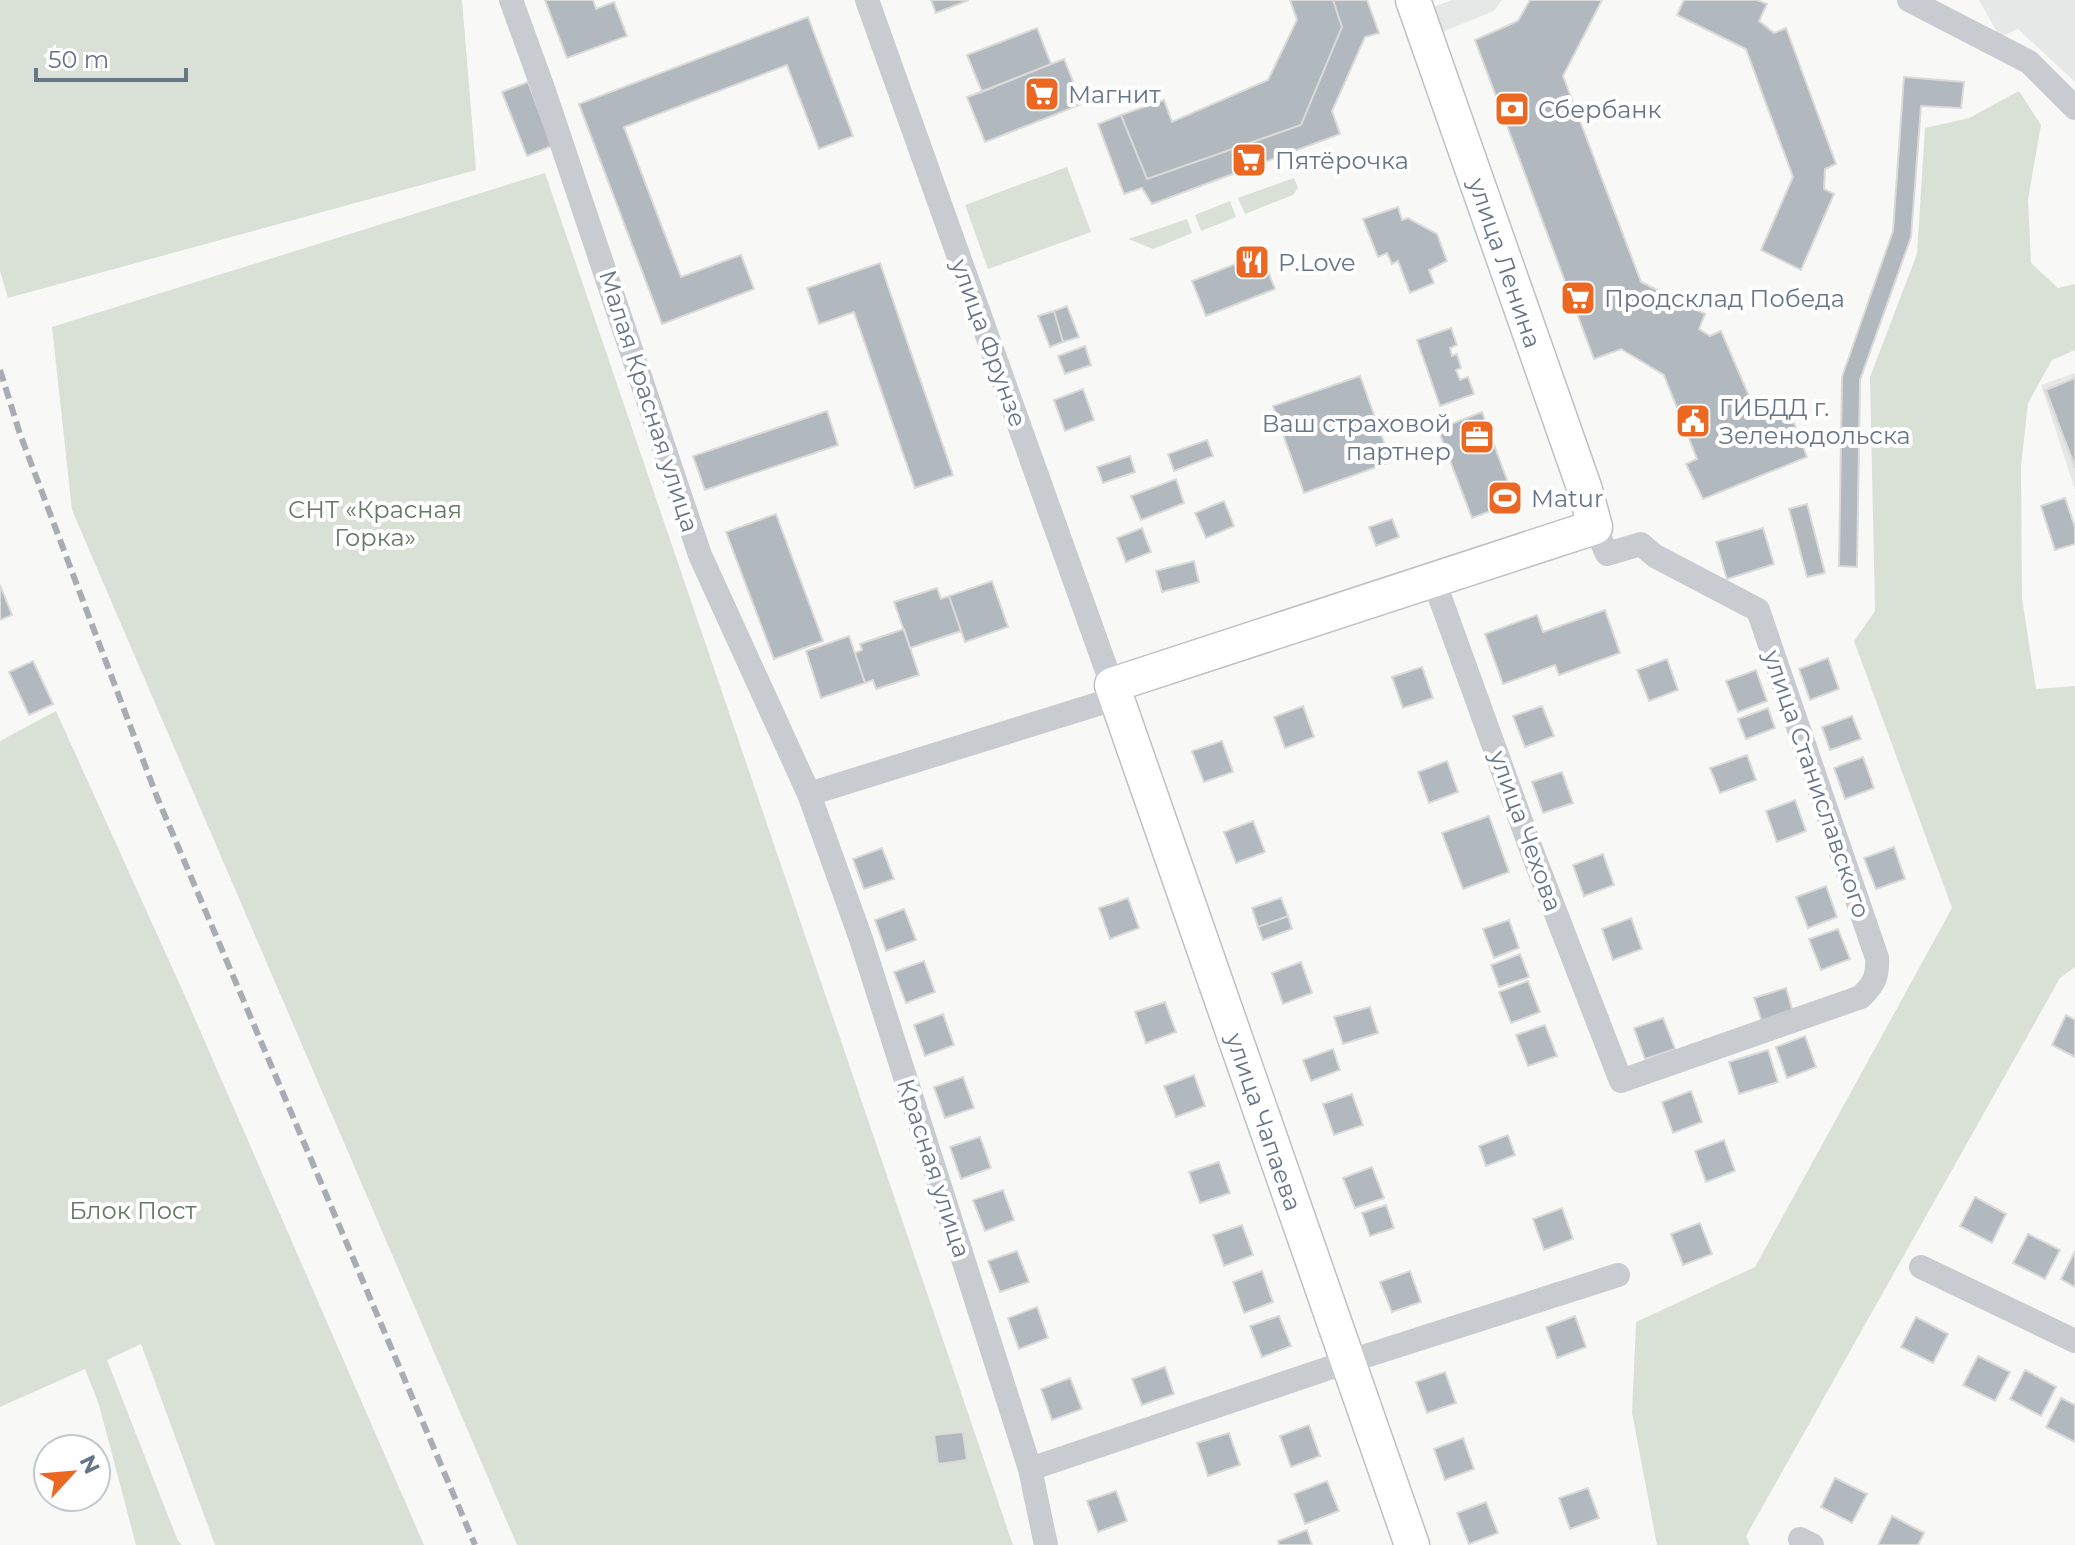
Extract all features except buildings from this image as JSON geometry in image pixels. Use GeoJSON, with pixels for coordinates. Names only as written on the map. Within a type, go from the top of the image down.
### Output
{"type":"FeatureCollection","features":[{"type":"Feature","properties":{"kind":"street","name":"Малая Красная улица"},"geometry":{"type":"LineString","coordinates":[[511,0],[555,121],[700,555],[809,794]]}},
{"type":"Feature","properties":{"kind":"street","name":"улица Фрунзе"},"geometry":{"type":"LineString","coordinates":[[867,0],[1114,692]]}},
{"type":"Feature","properties":{"kind":"street","name":"улица Ленина"},"geometry":{"type":"LineString","coordinates":[[1413,0],[1585,490],[1595,527]]}},
{"type":"Feature","properties":{"kind":"street"},"geometry":{"type":"LineString","coordinates":[[1909,0],[2029,62],[2075,108]]}},
{"type":"Feature","properties":{"kind":"street"},"geometry":{"type":"LineString","coordinates":[[809,794],[1595,527]]}},
{"type":"Feature","properties":{"kind":"street","name":"улица Станиславского"},"geometry":{"type":"LineString","coordinates":[[1595,527],[1607,554],[1641,544],[1655,556],[1758,610],[1877,958]]}},
{"type":"Feature","properties":{"kind":"street","name":"улица Чехова"},"geometry":{"type":"LineString","coordinates":[[1434,581],[1534,857],[1621,1081],[1861,997],[1878,975],[1877,958]]}},
{"type":"Feature","properties":{"kind":"street","name":"улица Чапаева"},"geometry":{"type":"LineString","coordinates":[[1114,692],[1412,1545]]}},
{"type":"Feature","properties":{"kind":"street","name":"Красная улица"},"geometry":{"type":"LineString","coordinates":[[809,794],[861,939],[1030,1469],[1046,1545]]}},
{"type":"Feature","properties":{"kind":"street"},"geometry":{"type":"LineString","coordinates":[[1921,1267],[2075,1341]]}},
{"type":"Feature","properties":{"kind":"street"},"geometry":{"type":"LineString","coordinates":[[1030,1469],[1618,1275]]}},
{"type":"Feature","properties":{"kind":"shaded area"},"geometry":{"type":"Polygon","coordinates":[[[1452,0],[1502,0],[1494,11],[1442,32],[1431,8],[1452,0]]]}},
{"type":"Feature","properties":{"kind":"shaded area"},"geometry":{"type":"Polygon","coordinates":[[[1979,0],[2075,0],[2075,82],[2018,29],[2000,37],[1979,0]]]}},
{"type":"Feature","properties":{"kind":"shaded area"},"geometry":{"type":"Polygon","coordinates":[[[2075,373],[2075,490],[2041,385],[2075,373]]]}},
{"type":"Feature","properties":{"kind":"green space"},"geometry":{"type":"Polygon","coordinates":[[[0,0],[462,0],[476,170],[8,298],[0,271],[0,0]]]}},
{"type":"Feature","properties":{"kind":"green space"},"geometry":{"type":"Polygon","coordinates":[[[2019,91],[2041,125],[2028,199],[2031,263],[2058,288],[2075,284],[2075,350],[2052,360],[2028,403],[2021,467],[2022,598],[2036,689],[2075,686],[2075,967],[2060,978],[1746,1536],[1750,1545],[1657,1545],[1632,1413],[1636,1322],[1755,1267],[1952,908],[1854,641],[1875,611],[1870,377],[1917,254],[1925,128],[1969,118],[2019,91]]]}},
{"type":"Feature","properties":{"kind":"green space"},"geometry":{"type":"Polygon","coordinates":[[[1067,167],[1091,232],[988,269],[965,205],[1067,167]]]}},
{"type":"Feature","properties":{"kind":"green space","name":"СНТ «Красная Горка»"},"geometry":{"type":"Polygon","coordinates":[[[545,173],[1013,1545],[517,1545],[72,510],[52,327],[545,173]]]}},
{"type":"Feature","properties":{"kind":"green space"},"geometry":{"type":"Polygon","coordinates":[[[1294,178],[1298,188],[1293,195],[1245,214],[1238,198],[1294,178]]]}},
{"type":"Feature","properties":{"kind":"green space"},"geometry":{"type":"Polygon","coordinates":[[[1230,201],[1236,217],[1201,231],[1195,215],[1230,201]]]}},
{"type":"Feature","properties":{"kind":"green space"},"geometry":{"type":"Polygon","coordinates":[[[1187,219],[1192,233],[1153,249],[1128,239],[1187,219]]]}},
{"type":"Feature","properties":{"kind":"green space","name":"Блок Пост"},"geometry":{"type":"Polygon","coordinates":[[[56,711],[185,996],[424,1545],[215,1545],[141,1344],[107,1360],[182,1545],[136,1545],[112,1454],[112,1433],[106,1433],[85,1369],[0,1407],[0,741],[56,711]]]}},
{"type":"Feature","properties":{"kind":"railway"},"geometry":{"type":"LineString","coordinates":[[0,370],[20,434],[157,797],[475,1545]]}},
{"type":"Feature","properties":{"kind":"place","name":"Магнит"},"geometry":{"type":"Point","coordinates":[1042,94]}},
{"type":"Feature","properties":{"kind":"place","name":"Сбербанк"},"geometry":{"type":"Point","coordinates":[1512,109]}},
{"type":"Feature","properties":{"kind":"place","name":"Пятёрочка"},"geometry":{"type":"Point","coordinates":[1249,160]}},
{"type":"Feature","properties":{"kind":"place","name":"P.Love"},"geometry":{"type":"Point","coordinates":[1252,262]}},
{"type":"Feature","properties":{"kind":"place","name":"Продсклад Победа"},"geometry":{"type":"Point","coordinates":[1578,298]}},
{"type":"Feature","properties":{"kind":"place","name":"ГИБДД г. Зеленодольска"},"geometry":{"type":"Point","coordinates":[1693,421]}},
{"type":"Feature","properties":{"kind":"place","name":"Ваш страховой партнер"},"geometry":{"type":"Point","coordinates":[1477,437]}},
{"type":"Feature","properties":{"kind":"place","name":"Matur"},"geometry":{"type":"Point","coordinates":[1505,498]}}]}
